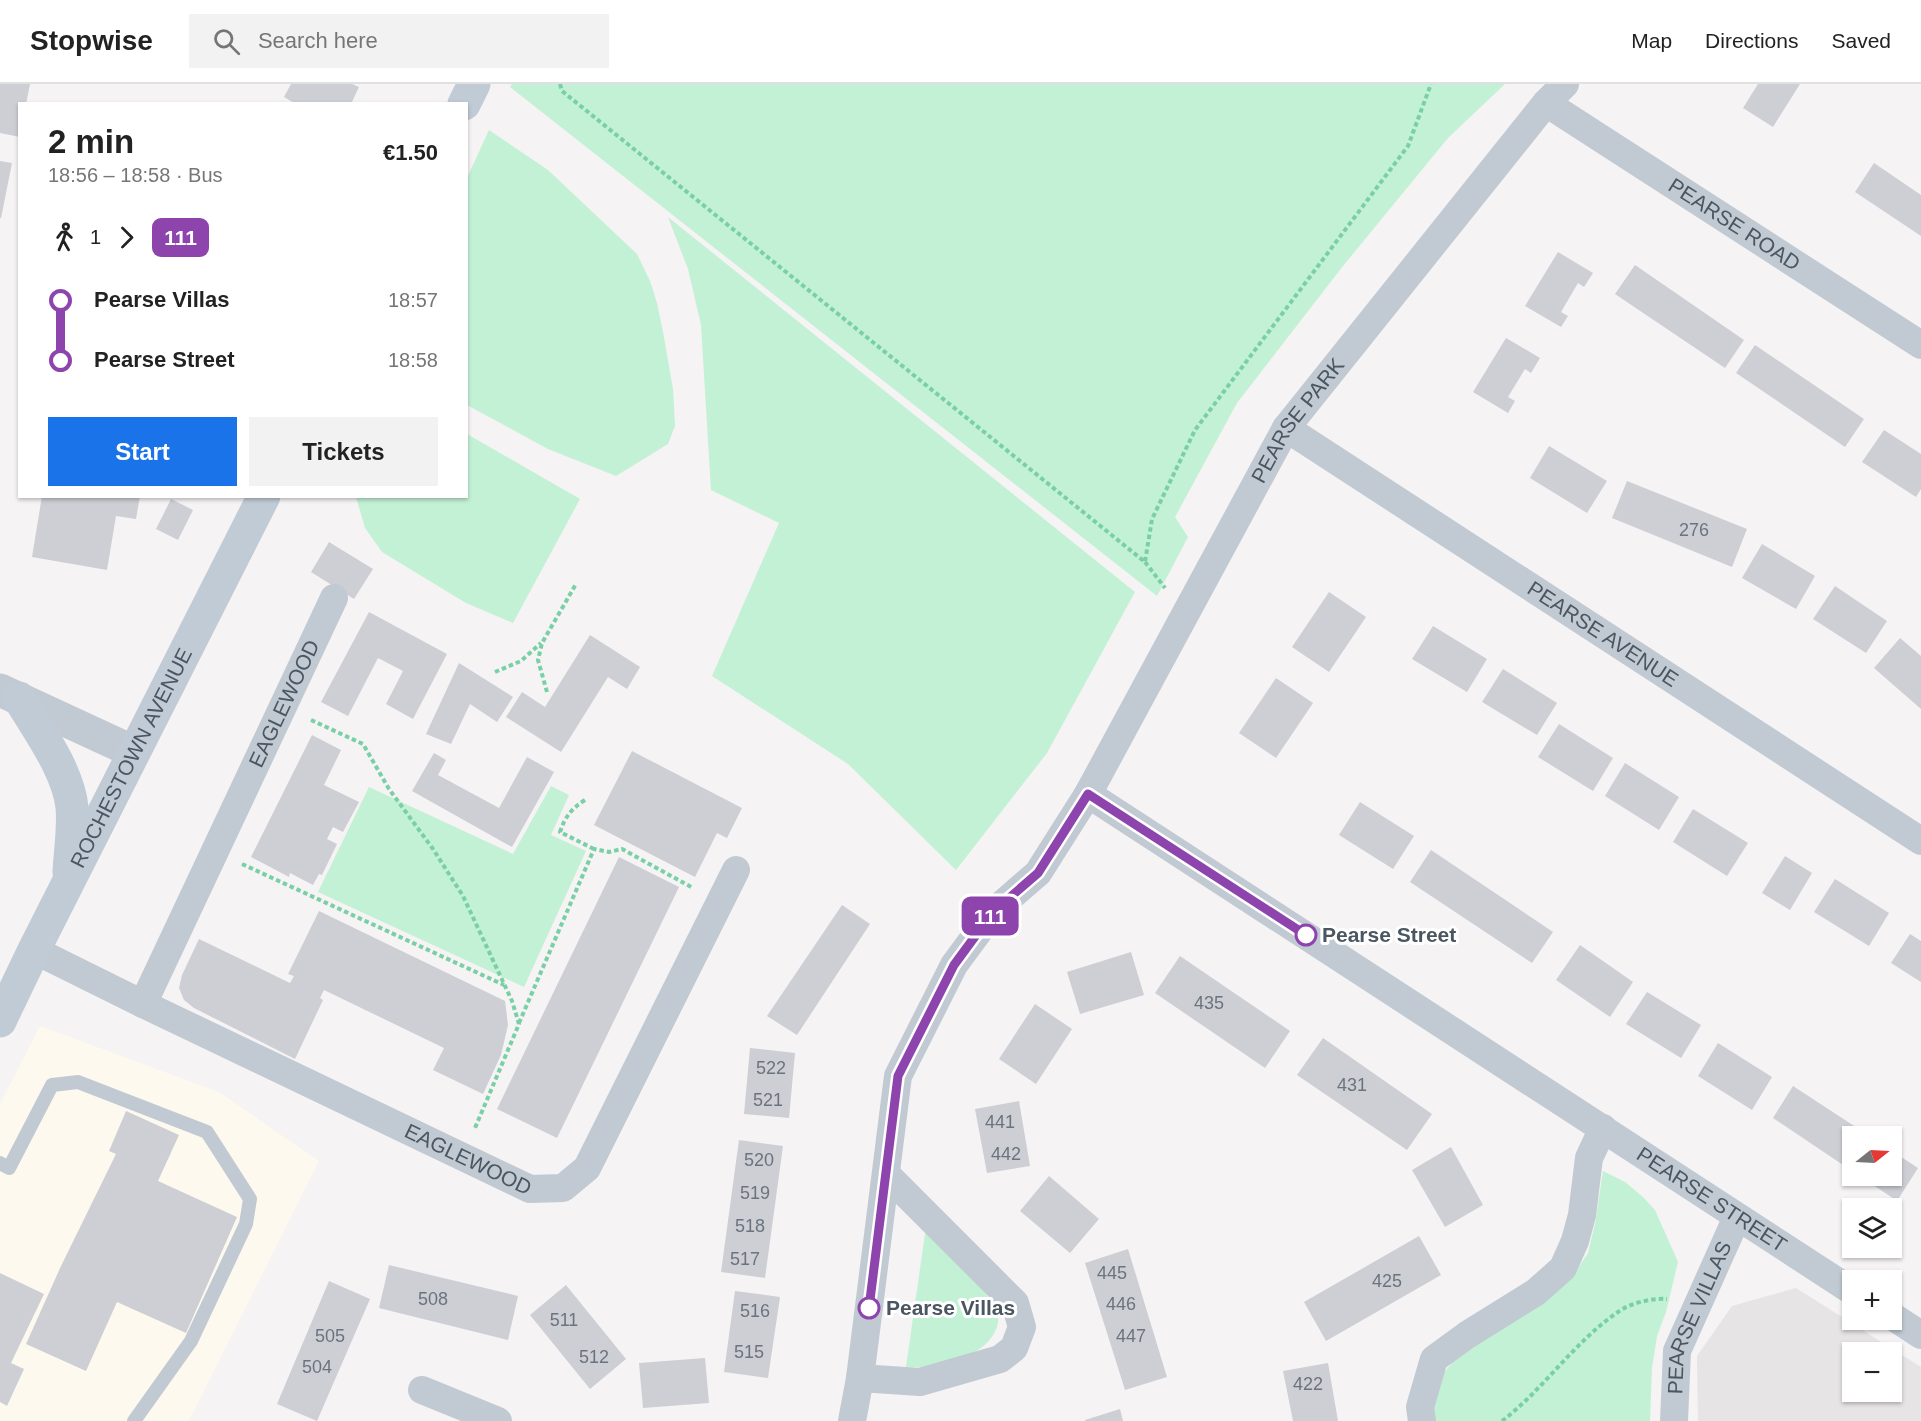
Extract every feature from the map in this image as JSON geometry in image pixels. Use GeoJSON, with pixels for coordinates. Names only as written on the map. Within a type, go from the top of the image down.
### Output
{"type":"FeatureCollection","features":[{"type":"Feature","properties":{"kind":"main road"},"geometry":{"type":"LineString","coordinates":[[466,102],[474,84]]}},
{"type":"Feature","properties":{"kind":"main road","name":"ROCHESTOWN AVENUE"},"geometry":{"type":"LineString","coordinates":[[0,1021],[263,498]]}},
{"type":"Feature","properties":{"kind":"main road"},"geometry":{"type":"LineString","coordinates":[[10,694],[50,750],[67,784],[72,808],[68,883]]}},
{"type":"Feature","properties":{"kind":"street","name":"PEARSE ROAD"},"geometry":{"type":"LineString","coordinates":[[1556,94],[1921,345]]}},
{"type":"Feature","properties":{"kind":"street","name":"PEARSE PARK"},"geometry":{"type":"LineString","coordinates":[[1088,794],[1286,428],[1556,94]]}},
{"type":"Feature","properties":{"kind":"street","name":"PEARSE AVENUE"},"geometry":{"type":"LineString","coordinates":[[1286,428],[1921,841]]}},
{"type":"Feature","properties":{"kind":"street","name":"EAGLEWOOD"},"geometry":{"type":"LineString","coordinates":[[143,1004],[334,598]]}},
{"type":"Feature","properties":{"kind":"street"},"geometry":{"type":"LineString","coordinates":[[10,694],[134,752]]}},
{"type":"Feature","properties":{"kind":"street","name":"PEARSE STREET"},"geometry":{"type":"LineString","coordinates":[[1088,794],[1842,1285]]}},
{"type":"Feature","properties":{"kind":"street"},"geometry":{"type":"LineString","coordinates":[[852,1421],[860,1378],[898,1076],[954,965],[993,912],[1038,873],[1088,794]]}},
{"type":"Feature","properties":{"kind":"street","name":"EAGLEWOOD"},"geometry":{"type":"LineString","coordinates":[[34,950],[530,1190],[563,1188],[587,1168],[736,870]]}},
{"type":"Feature","properties":{"kind":"street"},"geometry":{"type":"LineString","coordinates":[[1422,1421],[1420,1407],[1434,1359],[1467,1335],[1536,1292],[1563,1268],[1575,1241],[1582,1215],[1589,1158],[1603,1128]]}},
{"type":"Feature","properties":{"kind":"street"},"geometry":{"type":"LineString","coordinates":[[860,1378],[920,1382],[1000,1359],[1014,1348],[1022,1328],[1015,1303],[886,1174]]}},
{"type":"Feature","properties":{"kind":"street","name":"PEARSE VILLAS"},"geometry":{"type":"LineString","coordinates":[[1674,1421],[1677,1351],[1737,1217]]}},
{"type":"Feature","properties":{"kind":"street"},"geometry":{"type":"LineString","coordinates":[[1902,1323],[1921,1335]]}},
{"type":"Feature","properties":{"kind":"street"},"geometry":{"type":"LineString","coordinates":[[422,1390],[498,1421]]}},
{"type":"Feature","properties":{"kind":"lane"},"geometry":{"type":"LineString","coordinates":[[0,1163],[9,1168],[52,1085],[78,1082],[207,1132],[250,1199],[246,1224],[191,1341],[134,1421]]}},
{"type":"Feature","properties":{"kind":"path"},"geometry":{"type":"LineString","coordinates":[[560,84],[562,91],[1145,562],[1152,519],[1195,430],[1408,146],[1431,84]]}},
{"type":"Feature","properties":{"kind":"path"},"geometry":{"type":"LineString","coordinates":[[547,692],[538,660],[542,643],[576,584]]}},
{"type":"Feature","properties":{"kind":"path"},"geometry":{"type":"LineString","coordinates":[[495,672],[521,661],[542,643]]}},
{"type":"Feature","properties":{"kind":"path"},"geometry":{"type":"LineString","coordinates":[[283,707],[363,744],[389,789],[434,849],[457,886],[512,1001],[519,1024]]}},
{"type":"Feature","properties":{"kind":"path"},"geometry":{"type":"LineString","coordinates":[[585,800],[566,815],[560,832],[594,849],[609,852],[622,849],[720,902]]}},
{"type":"Feature","properties":{"kind":"path"},"geometry":{"type":"LineString","coordinates":[[462,1157],[594,849]]}},
{"type":"Feature","properties":{"kind":"path"},"geometry":{"type":"LineString","coordinates":[[214,851],[504,985]]}},
{"type":"Feature","properties":{"kind":"path"},"geometry":{"type":"LineString","coordinates":[[1502,1421],[1527,1400],[1597,1329],[1619,1311],[1641,1302],[1664,1298],[1696,1307]]}},
{"type":"Feature","properties":{"kind":"shaded area"},"geometry":{"type":"Polygon","coordinates":[[[40,1026],[219,1092],[319,1161],[189,1421],[0,1421],[0,1104],[40,1026]]]}},
{"type":"Feature","properties":{"kind":"shaded area"},"geometry":{"type":"Polygon","coordinates":[[[1796,1288],[1842,1317],[1842,1330],[1862,1330],[1881,1342],[1842,1342],[1842,1402],[1902,1402],[1902,1355],[1921,1367],[1921,1421],[1698,1421],[1697,1356],[1732,1306],[1796,1288]]]}},
{"type":"Feature","properties":{"kind":"green space"},"geometry":{"type":"Polygon","coordinates":[[[512,84],[1505,84],[1448,138],[1343,266],[1237,403],[1175,517],[1188,537],[1157,596],[510,87],[512,84]]]}},
{"type":"Feature","properties":{"kind":"green space"},"geometry":{"type":"Polygon","coordinates":[[[489,130],[548,170],[637,254],[650,281],[657,303],[673,389],[675,426],[668,444],[616,476],[548,449],[468,406],[468,176],[489,130]]]}},
{"type":"Feature","properties":{"kind":"green space"},"geometry":{"type":"Polygon","coordinates":[[[668,217],[1135,592],[1047,753],[956,870],[848,764],[712,676],[779,523],[711,490],[701,325],[688,269],[668,217]]]}},
{"type":"Feature","properties":{"kind":"green space"},"geometry":{"type":"Polygon","coordinates":[[[468,435],[580,499],[513,623],[466,603],[382,552],[365,528],[356,498],[468,498],[468,435]]]}},
{"type":"Feature","properties":{"kind":"green space"},"geometry":{"type":"Polygon","coordinates":[[[551,786],[569,795],[551,835],[586,851],[524,987],[318,892],[369,787],[513,854],[551,786]]]}},
{"type":"Feature","properties":{"kind":"green space"},"geometry":{"type":"Polygon","coordinates":[[[1603,1171],[1625,1182],[1655,1210],[1678,1262],[1666,1312],[1657,1336],[1652,1368],[1650,1421],[1433,1421],[1435,1395],[1447,1368],[1573,1276],[1588,1253],[1603,1171]]]}},
{"type":"Feature","properties":{"kind":"green space"},"geometry":{"type":"Polygon","coordinates":[[[926,1227],[988,1297],[995,1308],[998,1323],[991,1338],[973,1353],[940,1364],[906,1367],[926,1227]]]}},
{"type":"Feature","properties":{"kind":"building"},"geometry":{"type":"Polygon","coordinates":[[[0,84],[30,84],[26,102],[18,102],[18,137],[0,133],[0,84]]]}},
{"type":"Feature","properties":{"kind":"building"},"geometry":{"type":"Polygon","coordinates":[[[291,84],[352,84],[359,87],[352,102],[293,102],[284,97],[291,84]]]}},
{"type":"Feature","properties":{"kind":"building"},"geometry":{"type":"Polygon","coordinates":[[[1758,84],[1800,84],[1773,127],[1743,108],[1758,84]]]}},
{"type":"Feature","properties":{"kind":"building"},"geometry":{"type":"Polygon","coordinates":[[[0,161],[12,163],[1,218],[0,218],[0,161]]]}},
{"type":"Feature","properties":{"kind":"building"},"geometry":{"type":"Polygon","coordinates":[[[1874,163],[1921,195],[1921,236],[1855,192],[1874,163]]]}},
{"type":"Feature","properties":{"kind":"building"},"geometry":{"type":"Polygon","coordinates":[[[1558,252],[1593,273],[1584,287],[1578,283],[1561,312],[1568,316],[1561,327],[1525,306],[1558,252]]]}},
{"type":"Feature","properties":{"kind":"building"},"geometry":{"type":"Polygon","coordinates":[[[1635,265],[1744,340],[1725,368],[1615,294],[1635,265]]]}},
{"type":"Feature","properties":{"kind":"building"},"geometry":{"type":"Polygon","coordinates":[[[1506,338],[1540,358],[1531,373],[1525,369],[1508,397],[1515,401],[1508,413],[1473,392],[1506,338]]]}},
{"type":"Feature","properties":{"kind":"building"},"geometry":{"type":"Polygon","coordinates":[[[1755,345],[1864,419],[1845,447],[1736,373],[1755,345]]]}},
{"type":"Feature","properties":{"kind":"building"},"geometry":{"type":"Polygon","coordinates":[[[1884,430],[1921,454],[1921,489],[1916,497],[1862,462],[1884,430]]]}},
{"type":"Feature","properties":{"kind":"building"},"geometry":{"type":"Polygon","coordinates":[[[1549,446],[1607,481],[1587,513],[1530,478],[1549,446]]]}},
{"type":"Feature","properties":{"kind":"building"},"geometry":{"type":"Polygon","coordinates":[[[1627,481],[1747,529],[1732,567],[1612,518],[1627,481]]]}},
{"type":"Feature","properties":{"kind":"building"},"geometry":{"type":"Polygon","coordinates":[[[42,498],[140,498],[136,519],[116,516],[107,570],[32,557],[42,498]]]}},
{"type":"Feature","properties":{"kind":"building"},"geometry":{"type":"Polygon","coordinates":[[[171,499],[193,510],[178,540],[156,529],[171,499]]]}},
{"type":"Feature","properties":{"kind":"building"},"geometry":{"type":"Polygon","coordinates":[[[329,542],[373,569],[354,599],[311,572],[329,542]]]}},
{"type":"Feature","properties":{"kind":"building"},"geometry":{"type":"Polygon","coordinates":[[[1762,544],[1815,576],[1796,609],[1742,578],[1762,544]]]}},
{"type":"Feature","properties":{"kind":"building"},"geometry":{"type":"Polygon","coordinates":[[[1835,586],[1887,621],[1866,653],[1813,619],[1835,586]]]}},
{"type":"Feature","properties":{"kind":"building"},"geometry":{"type":"Polygon","coordinates":[[[1329,592],[1366,617],[1329,672],[1292,647],[1329,592]]]}},
{"type":"Feature","properties":{"kind":"building"},"geometry":{"type":"Polygon","coordinates":[[[369,612],[447,654],[413,719],[386,704],[403,671],[378,658],[348,716],[321,702],[369,612]]]}},
{"type":"Feature","properties":{"kind":"building"},"geometry":{"type":"Polygon","coordinates":[[[1433,626],[1487,659],[1467,692],[1412,659],[1433,626]]]}},
{"type":"Feature","properties":{"kind":"building"},"geometry":{"type":"Polygon","coordinates":[[[590,635],[640,667],[627,689],[608,677],[561,752],[506,717],[522,692],[545,707],[590,635]]]}},
{"type":"Feature","properties":{"kind":"building"},"geometry":{"type":"Polygon","coordinates":[[[1900,638],[1921,656],[1921,709],[1874,668],[1900,638]]]}},
{"type":"Feature","properties":{"kind":"building"},"geometry":{"type":"Polygon","coordinates":[[[459,663],[513,697],[497,722],[470,704],[451,744],[426,734],[459,663]]]}},
{"type":"Feature","properties":{"kind":"building"},"geometry":{"type":"Polygon","coordinates":[[[1503,669],[1557,703],[1537,735],[1482,702],[1503,669]]]}},
{"type":"Feature","properties":{"kind":"building"},"geometry":{"type":"Polygon","coordinates":[[[1276,678],[1313,703],[1276,758],[1239,733],[1276,678]]]}},
{"type":"Feature","properties":{"kind":"building"},"geometry":{"type":"Polygon","coordinates":[[[1559,724],[1613,758],[1593,791],[1538,757],[1559,724]]]}},
{"type":"Feature","properties":{"kind":"building"},"geometry":{"type":"Polygon","coordinates":[[[312,735],[341,750],[324,785],[359,802],[343,832],[333,827],[327,839],[337,844],[322,875],[319,874],[313,885],[290,873],[289,877],[251,857],[312,735]]]}},
{"type":"Feature","properties":{"kind":"building"},"geometry":{"type":"Polygon","coordinates":[[[632,751],[742,808],[727,838],[717,833],[695,877],[594,825],[632,751]]]}},
{"type":"Feature","properties":{"kind":"building"},"geometry":{"type":"Polygon","coordinates":[[[434,753],[446,760],[438,775],[499,808],[527,757],[554,772],[512,847],[412,791],[434,753]]]}},
{"type":"Feature","properties":{"kind":"building"},"geometry":{"type":"Polygon","coordinates":[[[1625,763],[1679,797],[1659,830],[1605,796],[1625,763]]]}},
{"type":"Feature","properties":{"kind":"building"},"geometry":{"type":"Polygon","coordinates":[[[1360,802],[1414,836],[1393,869],[1339,835],[1360,802]]]}},
{"type":"Feature","properties":{"kind":"building"},"geometry":{"type":"Polygon","coordinates":[[[1693,809],[1748,843],[1727,876],[1673,842],[1693,809]]]}},
{"type":"Feature","properties":{"kind":"building"},"geometry":{"type":"Polygon","coordinates":[[[1431,850],[1553,932],[1532,963],[1410,882],[1431,850]]]}},
{"type":"Feature","properties":{"kind":"building"},"geometry":{"type":"Polygon","coordinates":[[[1785,856],[1812,873],[1790,910],[1762,893],[1785,856]]]}},
{"type":"Feature","properties":{"kind":"building"},"geometry":{"type":"Polygon","coordinates":[[[619,857],[679,887],[557,1138],[497,1109],[619,857]]]}},
{"type":"Feature","properties":{"kind":"building"},"geometry":{"type":"Polygon","coordinates":[[[1835,879],[1889,913],[1869,946],[1814,912],[1835,879]]]}},
{"type":"Feature","properties":{"kind":"building"},"geometry":{"type":"Polygon","coordinates":[[[842,905],[870,924],[797,1035],[767,1016],[842,905]]]}},
{"type":"Feature","properties":{"kind":"building"},"geometry":{"type":"Polygon","coordinates":[[[319,911],[505,1001],[508,1025],[501,1055],[483,1094],[433,1070],[444,1048],[324,990],[320,998],[323,1000],[295,1059],[194,1008],[184,1000],[179,988],[182,975],[199,939],[290,983],[294,976],[288,974],[319,911]]]}},
{"type":"Feature","properties":{"kind":"building"},"geometry":{"type":"Polygon","coordinates":[[[1910,934],[1921,941],[1921,982],[1891,963],[1910,934]]]}},
{"type":"Feature","properties":{"kind":"building"},"geometry":{"type":"Polygon","coordinates":[[[1580,945],[1633,982],[1610,1017],[1556,980],[1580,945]]]}},
{"type":"Feature","properties":{"kind":"building"},"geometry":{"type":"Polygon","coordinates":[[[1131,952],[1144,995],[1080,1014],[1067,972],[1131,952]]]}},
{"type":"Feature","properties":{"kind":"building"},"geometry":{"type":"Polygon","coordinates":[[[1180,956],[1290,1031],[1265,1068],[1155,993],[1180,956]]]}},
{"type":"Feature","properties":{"kind":"building"},"geometry":{"type":"Polygon","coordinates":[[[1647,992],[1701,1025],[1681,1058],[1626,1024],[1647,992]]]}},
{"type":"Feature","properties":{"kind":"building"},"geometry":{"type":"Polygon","coordinates":[[[1035,1004],[1072,1029],[1036,1084],[999,1059],[1035,1004]]]}},
{"type":"Feature","properties":{"kind":"building"},"geometry":{"type":"Polygon","coordinates":[[[1323,1038],[1432,1114],[1407,1150],[1297,1075],[1323,1038]]]}},
{"type":"Feature","properties":{"kind":"building"},"geometry":{"type":"Polygon","coordinates":[[[1718,1043],[1772,1077],[1752,1110],[1698,1076],[1718,1043]]]}},
{"type":"Feature","properties":{"kind":"building"},"geometry":{"type":"Polygon","coordinates":[[[750,1048],[795,1053],[789,1118],[744,1114],[750,1048]]]}},
{"type":"Feature","properties":{"kind":"building"},"geometry":{"type":"Polygon","coordinates":[[[1793,1086],[1854,1126],[1842,1126],[1842,1164],[1773,1118],[1793,1086]]]}},
{"type":"Feature","properties":{"kind":"building"},"geometry":{"type":"Polygon","coordinates":[[[1019,1101],[1030,1166],[987,1173],[975,1109],[1019,1101]]]}},
{"type":"Feature","properties":{"kind":"building"},"geometry":{"type":"Polygon","coordinates":[[[126,1111],[179,1135],[158,1181],[237,1217],[186,1333],[117,1302],[86,1371],[26,1344],[116,1154],[109,1151],[126,1111]]]}},
{"type":"Feature","properties":{"kind":"building"},"geometry":{"type":"Polygon","coordinates":[[[739,1140],[783,1146],[765,1278],[721,1272],[739,1140]]]}},
{"type":"Feature","properties":{"kind":"building"},"geometry":{"type":"Polygon","coordinates":[[[1451,1147],[1483,1205],[1445,1227],[1412,1170],[1451,1147]]]}},
{"type":"Feature","properties":{"kind":"building"},"geometry":{"type":"Polygon","coordinates":[[[1902,1158],[1918,1168],[1899,1198],[1893,1198],[1875,1186],[1902,1186],[1902,1158]]]}},
{"type":"Feature","properties":{"kind":"building"},"geometry":{"type":"Polygon","coordinates":[[[1049,1176],[1099,1219],[1070,1253],[1020,1211],[1049,1176]]]}},
{"type":"Feature","properties":{"kind":"building"},"geometry":{"type":"Polygon","coordinates":[[[1419,1236],[1441,1275],[1326,1341],[1304,1302],[1419,1236]]]}},
{"type":"Feature","properties":{"kind":"building"},"geometry":{"type":"Polygon","coordinates":[[[1128,1249],[1167,1377],[1125,1390],[1085,1263],[1128,1249]]]}},
{"type":"Feature","properties":{"kind":"building"},"geometry":{"type":"Polygon","coordinates":[[[389,1265],[518,1296],[508,1340],[379,1308],[389,1265]]]}},
{"type":"Feature","properties":{"kind":"building"},"geometry":{"type":"Polygon","coordinates":[[[0,1273],[44,1294],[11,1363],[24,1369],[7,1406],[0,1402],[0,1273]]]}},
{"type":"Feature","properties":{"kind":"building"},"geometry":{"type":"Polygon","coordinates":[[[329,1281],[370,1299],[317,1421],[277,1404],[329,1281]]]}},
{"type":"Feature","properties":{"kind":"building"},"geometry":{"type":"Polygon","coordinates":[[[566,1285],[626,1359],[590,1389],[530,1315],[566,1285]]]}},
{"type":"Feature","properties":{"kind":"building"},"geometry":{"type":"Polygon","coordinates":[[[735,1291],[780,1297],[768,1378],[724,1372],[735,1291]]]}},
{"type":"Feature","properties":{"kind":"building"},"geometry":{"type":"Polygon","coordinates":[[[705,1358],[709,1403],[643,1408],[639,1363],[705,1358]]]}},
{"type":"Feature","properties":{"kind":"building"},"geometry":{"type":"Polygon","coordinates":[[[1328,1363],[1338,1421],[1293,1421],[1283,1371],[1328,1363]]]}},
{"type":"Feature","properties":{"kind":"building"},"geometry":{"type":"Polygon","coordinates":[[[1120,1409],[1123,1421],[1085,1421],[1085,1420],[1120,1409]]]}},
{"type":"Feature","properties":{"kind":"bus line","name":"111"},"geometry":{"type":"LineString","coordinates":[[869,1308],[898,1076],[954,965],[993,912],[1038,873],[1088,794],[1306,935]]}},
{"type":"Feature","properties":{"kind":"place","name":"Pearse Street"},"geometry":{"type":"Point","coordinates":[1306,935]}},
{"type":"Feature","properties":{"kind":"place","name":"Pearse Villas"},"geometry":{"type":"Point","coordinates":[869,1308]}}]}
